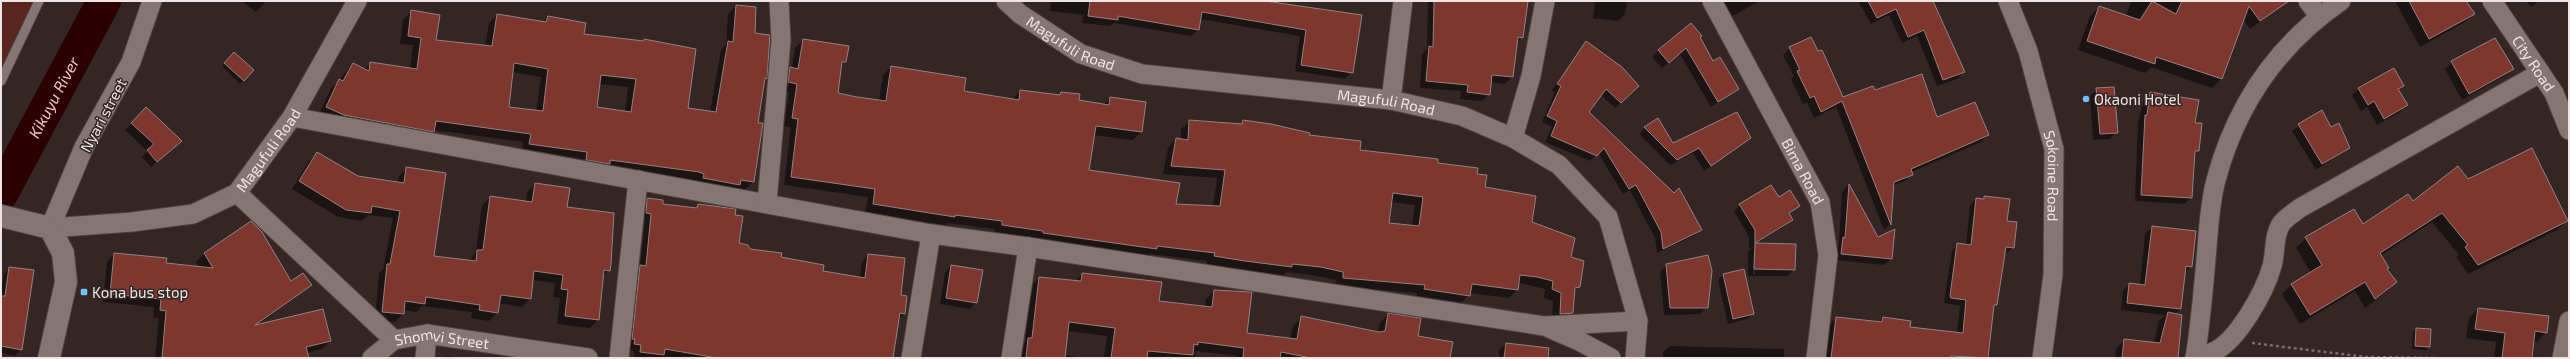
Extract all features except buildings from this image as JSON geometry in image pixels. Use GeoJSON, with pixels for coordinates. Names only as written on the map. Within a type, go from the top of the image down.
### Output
{"type":"FeatureCollection","features":[{"type":"Feature","properties":{"kind":"street","name":"Nyari street"},"geometry":{"type":"LineString","coordinates":[[50,228],[84,147],[131,62],[152,1]]}},
{"type":"Feature","properties":{"kind":"street","name":"Magufuli Road"},"geometry":{"type":"LineString","coordinates":[[50,228],[132,222],[193,214],[237,193],[292,117],[357,1]]}},
{"type":"Feature","properties":{"kind":"street"},"geometry":{"type":"LineString","coordinates":[[767,203],[781,40],[779,1]]}},
{"type":"Feature","properties":{"kind":"street","name":"Magufuli Road"},"geometry":{"type":"LineString","coordinates":[[1006,1],[1020,14],[1081,54],[1142,74],[1391,100],[1462,116],[1513,138],[1559,165],[1608,217],[1638,321],[1635,358]]}},
{"type":"Feature","properties":{"kind":"street"},"geometry":{"type":"LineString","coordinates":[[1391,100],[1403,1]]}},
{"type":"Feature","properties":{"kind":"street"},"geometry":{"type":"LineString","coordinates":[[1513,138],[1531,76],[1546,1]]}},
{"type":"Feature","properties":{"kind":"street","name":"Bima Road"},"geometry":{"type":"LineString","coordinates":[[1712,1],[1820,202],[1828,256],[1816,358]]}},
{"type":"Feature","properties":{"kind":"street","name":"Sokoine Road"},"geometry":{"type":"LineString","coordinates":[[2008,1],[2028,51],[2054,149],[2053,274],[2042,358]]}},
{"type":"Feature","properties":{"kind":"street"},"geometry":{"type":"LineString","coordinates":[[2308,1],[2319,16]]}},
{"type":"Feature","properties":{"kind":"street"},"geometry":{"type":"LineString","coordinates":[[2341,1],[2319,16],[2279,55],[2244,105],[2216,181],[2210,214],[2195,357],[2214,352],[2231,339],[2264,290],[2272,264],[2276,238],[2282,224],[2300,208],[2540,73]]}},
{"type":"Feature","properties":{"kind":"street","name":"City Road"},"geometry":{"type":"LineString","coordinates":[[2492,1],[2554,93],[2568,124]]}},
{"type":"Feature","properties":{"kind":"street"},"geometry":{"type":"LineString","coordinates":[[292,117],[931,234],[1028,247],[1544,326],[1638,321]]}},
{"type":"Feature","properties":{"kind":"street"},"geometry":{"type":"LineString","coordinates":[[619,358],[638,180]]}},
{"type":"Feature","properties":{"kind":"street"},"geometry":{"type":"LineString","coordinates":[[237,193],[394,340]]}},
{"type":"Feature","properties":{"kind":"street"},"geometry":{"type":"LineString","coordinates":[[10,218],[50,228],[63,253],[66,282],[48,358]]}},
{"type":"Feature","properties":{"kind":"street"},"geometry":{"type":"LineString","coordinates":[[911,358],[931,234]]}},
{"type":"Feature","properties":{"kind":"street"},"geometry":{"type":"LineString","coordinates":[[1011,358],[1028,247]]}},
{"type":"Feature","properties":{"kind":"street"},"geometry":{"type":"LineString","coordinates":[[2562,358],[2569,323]]}},
{"type":"Feature","properties":{"kind":"street"},"geometry":{"type":"LineString","coordinates":[[1544,326],[1579,340],[1611,358]]}},
{"type":"Feature","properties":{"kind":"street"},"geometry":{"type":"LineString","coordinates":[[425,358],[427,334]]}},
{"type":"Feature","properties":{"kind":"street","name":"Shomvi Street"},"geometry":{"type":"LineString","coordinates":[[372,358],[394,340],[427,334],[588,358]]}},
{"type":"Feature","properties":{"kind":"lane"},"geometry":{"type":"LineString","coordinates":[[1,81],[39,1]]}},
{"type":"Feature","properties":{"kind":"path"},"geometry":{"type":"LineString","coordinates":[[2231,339],[2275,347],[2366,357],[2436,358]]}},
{"type":"Feature","properties":{"kind":"shaded area"},"geometry":{"type":"Polygon","coordinates":[[[1,1],[44,1],[1,72],[1,1]]]}},
{"type":"Feature","properties":{"kind":"waterway","name":"Kikuyu River"},"geometry":{"type":"LineString","coordinates":[[1,194],[104,1]]}},
{"type":"Feature","properties":{"kind":"place","name":"Okaoni Hotel"},"geometry":{"type":"Point","coordinates":[2086,99]}},
{"type":"Feature","properties":{"kind":"place","name":"Kona bus stop"},"geometry":{"type":"Point","coordinates":[84,292]}}]}
